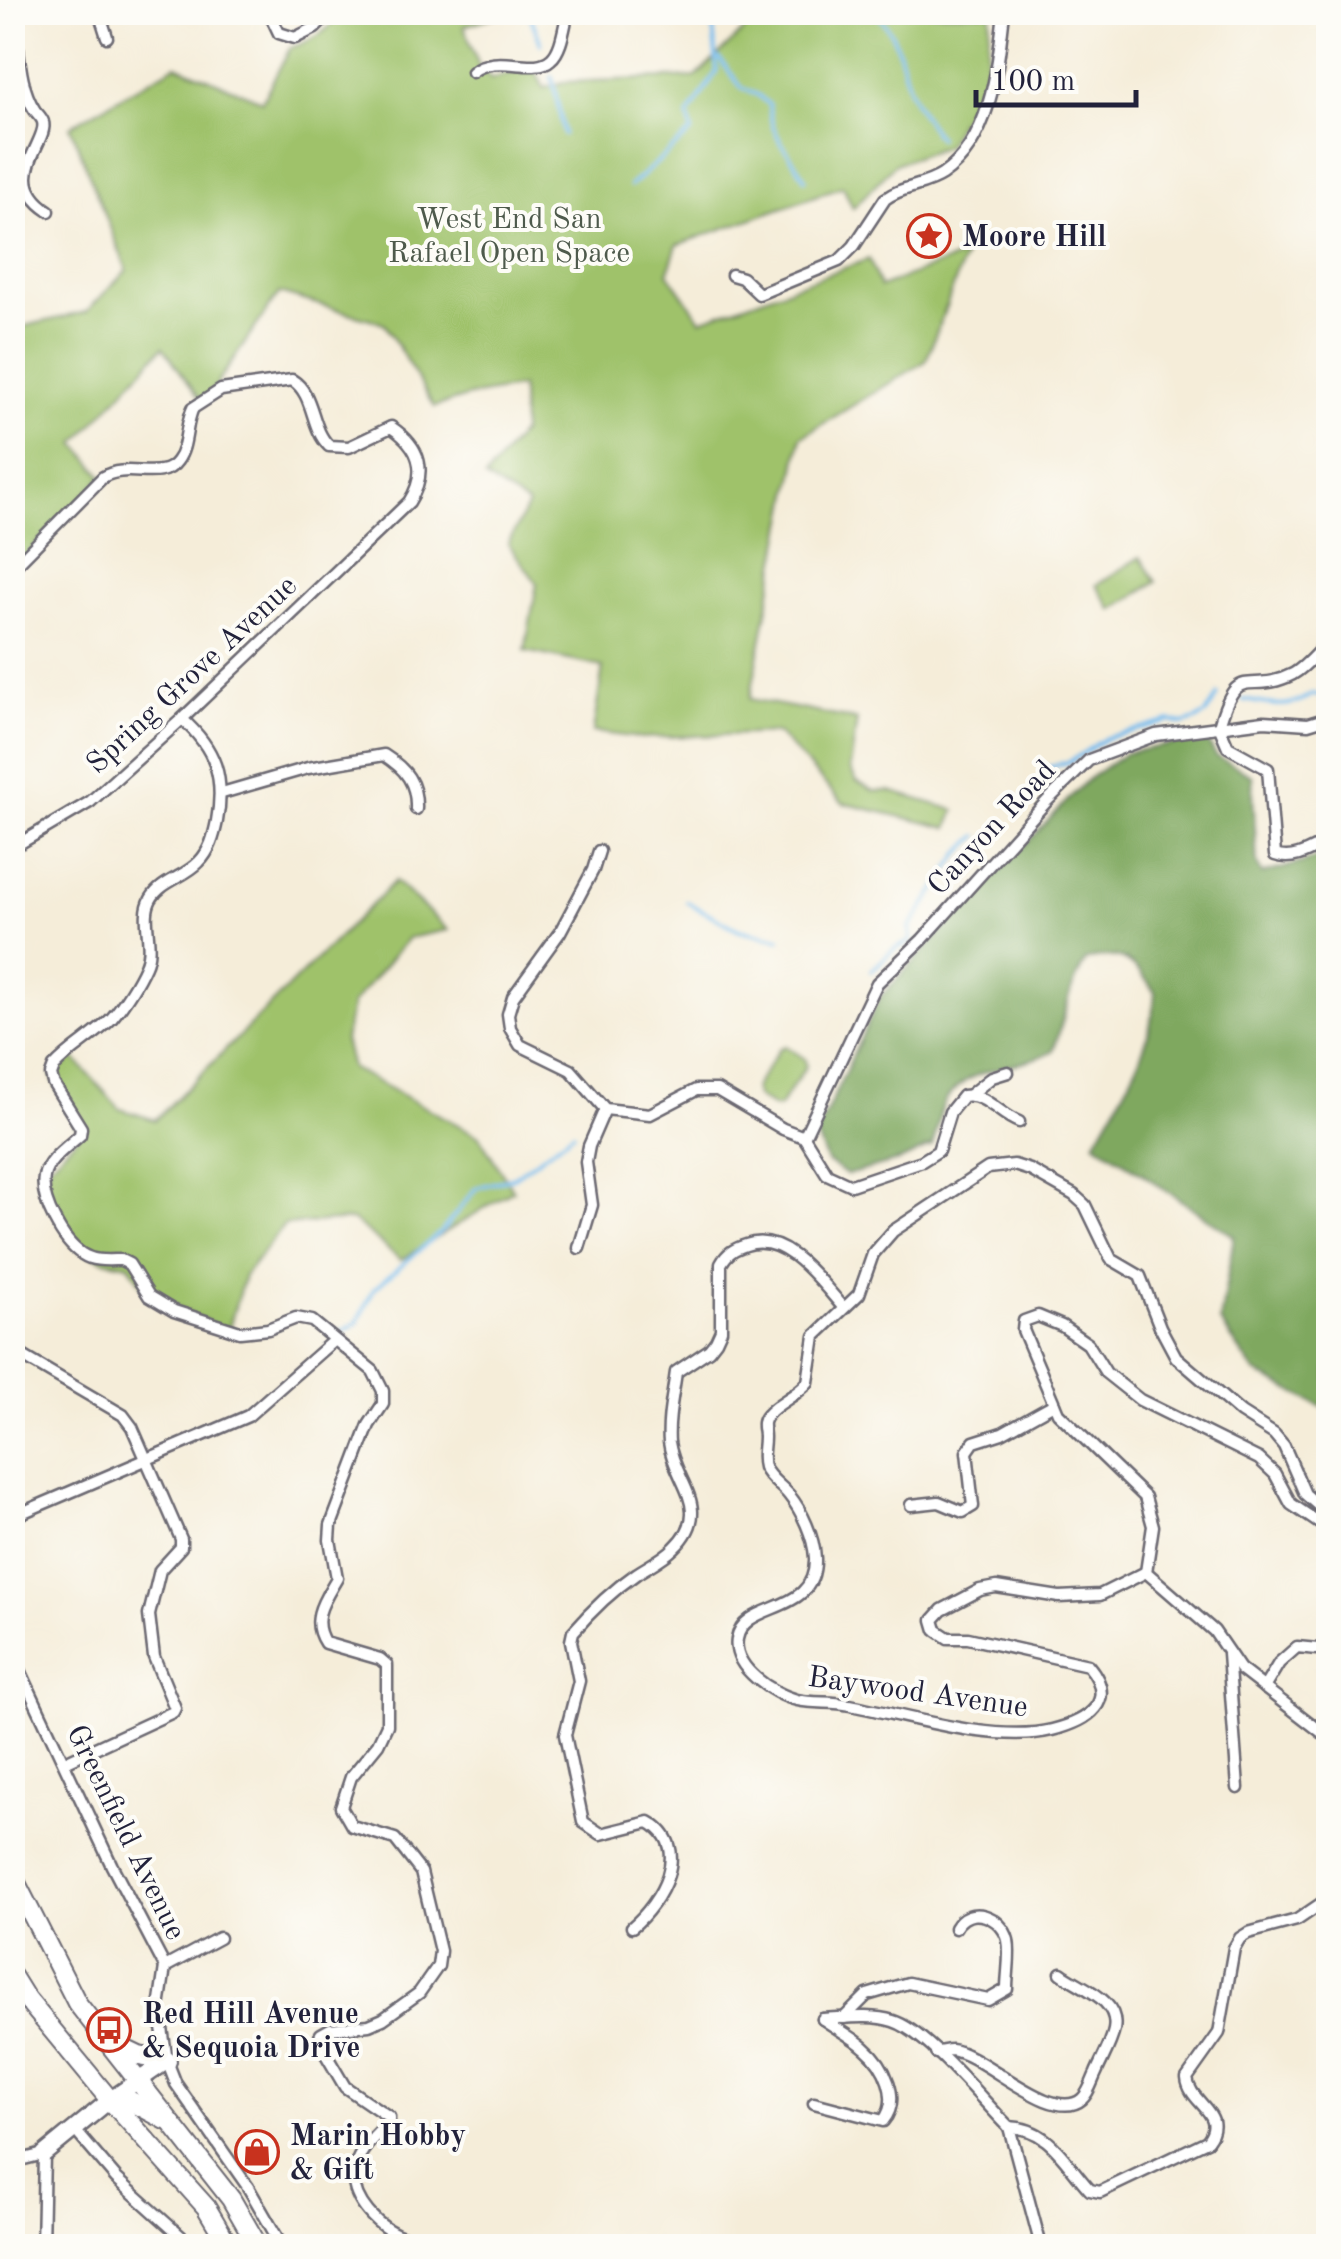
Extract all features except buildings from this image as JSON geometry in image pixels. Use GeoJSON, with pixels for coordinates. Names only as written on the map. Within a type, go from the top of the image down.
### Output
{"type":"FeatureCollection","features":[{"type":"Feature","properties":{"kind":"main road"},"geometry":{"type":"LineString","coordinates":[[12,1876],[77,2004],[231,2199],[258,2246]]}},
{"type":"Feature","properties":{"kind":"main road"},"geometry":{"type":"LineString","coordinates":[[12,1976],[110,2100],[206,2207],[229,2246]]}},
{"type":"Feature","properties":{"kind":"main road"},"geometry":{"type":"LineString","coordinates":[[108,2041],[139,2056],[167,2061]]}},
{"type":"Feature","properties":{"kind":"main road"},"geometry":{"type":"LineString","coordinates":[[110,2100],[126,2098],[175,2125]]}},
{"type":"Feature","properties":{"kind":"street"},"geometry":{"type":"LineString","coordinates":[[99,12],[106,38]]}},
{"type":"Feature","properties":{"kind":"street"},"geometry":{"type":"LineString","coordinates":[[269,12],[279,33],[295,38],[315,28],[331,12]]}},
{"type":"Feature","properties":{"kind":"street"},"geometry":{"type":"LineString","coordinates":[[472,72],[496,62],[541,64],[552,60],[568,12]]}},
{"type":"Feature","properties":{"kind":"street"},"geometry":{"type":"LineString","coordinates":[[732,275],[742,278],[758,294],[829,268],[848,253],[885,199],[931,181],[954,166],[970,144],[996,86],[1004,12]]}},
{"type":"Feature","properties":{"kind":"street"},"geometry":{"type":"LineString","coordinates":[[12,44],[18,48],[22,76],[44,129],[27,159],[28,186],[40,205],[50,211]]}},
{"type":"Feature","properties":{"kind":"street","name":"Spring Grove Avenue"},"geometry":{"type":"LineString","coordinates":[[12,569],[103,477],[118,470],[162,472],[173,466],[181,454],[188,417],[201,400],[221,390],[284,379],[300,384],[318,432],[329,446],[349,447],[391,427],[404,436],[421,470],[420,485],[409,502],[182,720],[90,802],[12,848]]}},
{"type":"Feature","properties":{"kind":"street"},"geometry":{"type":"LineString","coordinates":[[1328,642],[1294,673],[1237,685],[1230,692],[1219,726],[1228,747],[1268,769],[1275,855],[1296,856],[1328,841]]}},
{"type":"Feature","properties":{"kind":"street","name":"Canyon Road"},"geometry":{"type":"LineString","coordinates":[[804,1137],[877,982],[922,940],[1046,801],[1089,760],[1156,735],[1264,721],[1308,724],[1328,718]]}},
{"type":"Feature","properties":{"kind":"street"},"geometry":{"type":"LineString","coordinates":[[182,720],[208,748],[222,794],[214,838],[202,859],[159,888],[151,898],[147,909],[150,947],[146,965],[112,1018],[54,1067],[53,1083],[81,1128],[80,1134],[48,1166],[44,1189],[56,1220],[73,1246],[94,1259],[128,1264],[149,1296],[158,1302],[228,1331],[268,1329],[303,1319],[323,1328],[373,1371],[383,1391],[384,1404],[369,1425],[331,1525],[337,1578],[318,1612],[317,1625],[325,1643],[380,1659],[386,1665],[388,1725],[378,1744],[350,1776],[341,1807],[352,1826],[394,1839],[421,1872],[440,1950],[438,1966],[419,1993],[383,2019],[368,2025],[330,2029],[318,2041],[344,2086],[389,2117],[356,2166],[354,2184],[365,2208],[397,2234],[442,2245],[447,2239],[455,2246]]}},
{"type":"Feature","properties":{"kind":"street"},"geometry":{"type":"LineString","coordinates":[[222,794],[308,768],[384,755],[410,777],[417,793],[416,809]]}},
{"type":"Feature","properties":{"kind":"street"},"geometry":{"type":"LineString","coordinates":[[599,851],[560,932],[512,997],[508,1014],[510,1028],[520,1045],[572,1070],[606,1109],[650,1114],[696,1090],[717,1090],[783,1130],[804,1137],[827,1174],[845,1184],[856,1184],[938,1151],[955,1102],[983,1082],[1008,1072]]}},
{"type":"Feature","properties":{"kind":"street"},"geometry":{"type":"LineString","coordinates":[[971,1094],[1019,1122]]}},
{"type":"Feature","properties":{"kind":"street"},"geometry":{"type":"LineString","coordinates":[[579,1248],[592,1206],[586,1162],[588,1146],[606,1109]]}},
{"type":"Feature","properties":{"kind":"street","name":"Baywood Avenue"},"geometry":{"type":"LineString","coordinates":[[1146,1572],[1100,1595],[1059,1598],[996,1587],[980,1590],[942,1610],[934,1620],[936,1630],[948,1638],[968,1638],[1088,1665],[1099,1678],[1102,1695],[1095,1710],[1074,1725],[1035,1734],[999,1734],[843,1703],[796,1700],[753,1675],[738,1656],[737,1637],[747,1623],[795,1600],[812,1582],[815,1558],[800,1512],[765,1470],[762,1422],[808,1382],[816,1336],[859,1294],[873,1254],[893,1231],[988,1168],[1014,1165],[1030,1170],[1085,1205],[1110,1259],[1140,1276],[1176,1358],[1241,1414],[1274,1434],[1284,1446],[1305,1494],[1328,1514]]}},
{"type":"Feature","properties":{"kind":"street"},"geometry":{"type":"LineString","coordinates":[[632,1927],[647,1915],[664,1889],[670,1866],[668,1844],[658,1827],[650,1822],[601,1834],[583,1822],[565,1735],[578,1681],[573,1632],[634,1576],[671,1552],[690,1524],[692,1499],[669,1442],[670,1412],[676,1372],[710,1350],[721,1330],[721,1264],[725,1256],[753,1242],[769,1241],[810,1268],[843,1307]]}},
{"type":"Feature","properties":{"kind":"street"},"geometry":{"type":"LineString","coordinates":[[1328,1529],[1291,1504],[1275,1474],[1258,1459],[1140,1400],[1106,1374],[1088,1344],[1062,1326],[1038,1316],[1024,1322],[1023,1330],[1058,1414],[1145,1497],[1153,1526],[1146,1572],[1214,1631],[1240,1669],[1328,1737]]}},
{"type":"Feature","properties":{"kind":"street"},"geometry":{"type":"LineString","coordinates":[[12,1517],[248,1416],[334,1340]]}},
{"type":"Feature","properties":{"kind":"street"},"geometry":{"type":"LineString","coordinates":[[12,1345],[21,1355],[114,1407],[132,1427],[181,1539],[181,1547],[160,1570],[149,1615],[154,1657],[174,1708],[166,1718],[64,1762]]}},
{"type":"Feature","properties":{"kind":"street"},"geometry":{"type":"LineString","coordinates":[[912,1505],[939,1502],[963,1512],[972,1506],[967,1452],[974,1442],[1002,1433],[1054,1404]]}},
{"type":"Feature","properties":{"kind":"street"},"geometry":{"type":"LineString","coordinates":[[1264,1688],[1279,1663],[1297,1647],[1328,1650]]}},
{"type":"Feature","properties":{"kind":"street","name":"Greenfield Avenue"},"geometry":{"type":"LineString","coordinates":[[12,1653],[112,1866],[165,1966],[160,2008],[167,2061],[190,2108],[248,2188],[282,2246]]}},
{"type":"Feature","properties":{"kind":"street"},"geometry":{"type":"LineString","coordinates":[[1228,1653],[1238,1788]]}},
{"type":"Feature","properties":{"kind":"street"},"geometry":{"type":"LineString","coordinates":[[1009,2127],[1030,2128],[1049,2142],[1090,2190],[1100,2192],[1207,2142],[1215,2122],[1210,2111],[1188,2089],[1186,2078],[1219,2033],[1234,1948],[1248,1934],[1297,1920],[1328,1899]]}},
{"type":"Feature","properties":{"kind":"street"},"geometry":{"type":"LineString","coordinates":[[844,2018],[867,1995],[908,1983],[988,2000],[1007,1988],[1008,1938],[1002,1930],[985,1915],[970,1912],[961,1916],[954,1928]]}},
{"type":"Feature","properties":{"kind":"street"},"geometry":{"type":"LineString","coordinates":[[165,1966],[219,1938]]}},
{"type":"Feature","properties":{"kind":"street"},"geometry":{"type":"LineString","coordinates":[[936,2052],[950,2050],[966,2056],[1028,2092],[1058,2104],[1073,2105],[1085,2097],[1114,2032],[1115,2015],[1104,2000],[1061,1973]]}},
{"type":"Feature","properties":{"kind":"street"},"geometry":{"type":"LineString","coordinates":[[814,2102],[883,2121],[888,2116],[891,2090],[878,2062],[864,2047],[822,2019],[874,2016],[897,2022],[919,2036],[1009,2127],[1037,2245]]}},
{"type":"Feature","properties":{"kind":"street"},"geometry":{"type":"LineString","coordinates":[[12,2162],[44,2154],[138,2078],[167,2061]]}},
{"type":"Feature","properties":{"kind":"street"},"geometry":{"type":"LineString","coordinates":[[74,2129],[116,2178],[151,2207],[187,2246]]}},
{"type":"Feature","properties":{"kind":"street"},"geometry":{"type":"LineString","coordinates":[[42,2246],[44,2154]]}},
{"type":"Feature","properties":{"kind":"green space","name":"West End San Rafael Open Space"},"geometry":{"type":"Polygon","coordinates":[[[340,13],[506,13],[464,26],[479,66],[491,79],[514,72],[536,72],[544,88],[563,82],[696,77],[762,13],[991,13],[985,76],[946,146],[895,164],[853,208],[843,186],[677,245],[668,273],[701,320],[869,259],[880,287],[965,255],[926,361],[801,437],[750,699],[857,720],[850,768],[856,781],[874,791],[890,791],[955,810],[948,828],[843,803],[777,733],[640,738],[593,732],[603,667],[525,651],[537,583],[508,544],[528,505],[485,478],[522,432],[521,387],[434,407],[384,323],[279,293],[210,394],[201,400],[163,347],[76,443],[103,477],[13,568],[12,329],[86,312],[127,270],[70,126],[176,65],[262,101],[290,48],[319,35],[340,13]]]}},
{"type":"Feature","properties":{"kind":"green space"},"geometry":{"type":"Polygon","coordinates":[[[1140,557],[1156,582],[1112,610],[1096,585],[1140,557]]]}},
{"type":"Feature","properties":{"kind":"green space"},"geometry":{"type":"Polygon","coordinates":[[[1205,738],[1216,756],[1252,775],[1257,864],[1262,874],[1328,855],[1328,1410],[1255,1372],[1220,1322],[1234,1236],[1095,1142],[1134,1071],[1152,1014],[1155,992],[1127,961],[1110,957],[1086,960],[1053,1051],[981,1074],[956,1088],[943,1105],[932,1146],[902,1160],[847,1175],[827,1162],[816,1135],[880,997],[1087,780],[1126,753],[1205,738]]]}},
{"type":"Feature","properties":{"kind":"green space"},"geometry":{"type":"Polygon","coordinates":[[[395,881],[448,930],[408,938],[352,1004],[344,1040],[351,1068],[479,1136],[513,1190],[401,1260],[352,1220],[284,1225],[244,1276],[228,1331],[149,1296],[129,1265],[104,1260],[73,1246],[44,1189],[48,1166],[80,1134],[51,1075],[74,1058],[120,1109],[155,1120],[395,881]]]}},
{"type":"Feature","properties":{"kind":"green space"},"geometry":{"type":"Polygon","coordinates":[[[786,1046],[805,1059],[806,1066],[779,1107],[773,1107],[757,1097],[754,1088],[780,1048],[786,1046]]]}},
{"type":"Feature","properties":{"kind":"waterway"},"geometry":{"type":"LineString","coordinates":[[529,12],[541,44]]}},
{"type":"Feature","properties":{"kind":"waterway"},"geometry":{"type":"LineString","coordinates":[[630,186],[692,132],[688,116],[717,71],[713,25],[719,12]]}},
{"type":"Feature","properties":{"kind":"waterway"},"geometry":{"type":"LineString","coordinates":[[874,12],[894,39],[913,97],[939,138]]}},
{"type":"Feature","properties":{"kind":"waterway"},"geometry":{"type":"LineString","coordinates":[[719,58],[742,88],[769,105],[777,135],[805,179]]}},
{"type":"Feature","properties":{"kind":"waterway"},"geometry":{"type":"LineString","coordinates":[[552,77],[564,134]]}},
{"type":"Feature","properties":{"kind":"waterway"},"geometry":{"type":"LineString","coordinates":[[1243,700],[1279,705],[1295,703],[1312,694],[1328,698]]}},
{"type":"Feature","properties":{"kind":"waterway"},"geometry":{"type":"LineString","coordinates":[[1039,780],[1047,768],[1071,761],[1106,738],[1170,721],[1183,724],[1196,720],[1206,714],[1218,695]]}},
{"type":"Feature","properties":{"kind":"waterway"},"geometry":{"type":"LineString","coordinates":[[871,971],[893,950],[911,941],[910,928],[959,854],[978,836]]}},
{"type":"Feature","properties":{"kind":"waterway"},"geometry":{"type":"LineString","coordinates":[[687,902],[739,930],[780,939]]}},
{"type":"Feature","properties":{"kind":"waterway"},"geometry":{"type":"LineString","coordinates":[[336,1335],[357,1323],[374,1289],[443,1230],[476,1188],[514,1177],[574,1132]]}},
{"type":"Feature","properties":{"kind":"place","name":"Moore Hill"},"geometry":{"type":"Point","coordinates":[929,236]}},
{"type":"Feature","properties":{"kind":"place","name":"Red Hill Avenue & Sequoia Drive"},"geometry":{"type":"Point","coordinates":[109,2030]}},
{"type":"Feature","properties":{"kind":"place","name":"Marin Hobby & Gift"},"geometry":{"type":"Point","coordinates":[257,2152]}}]}
